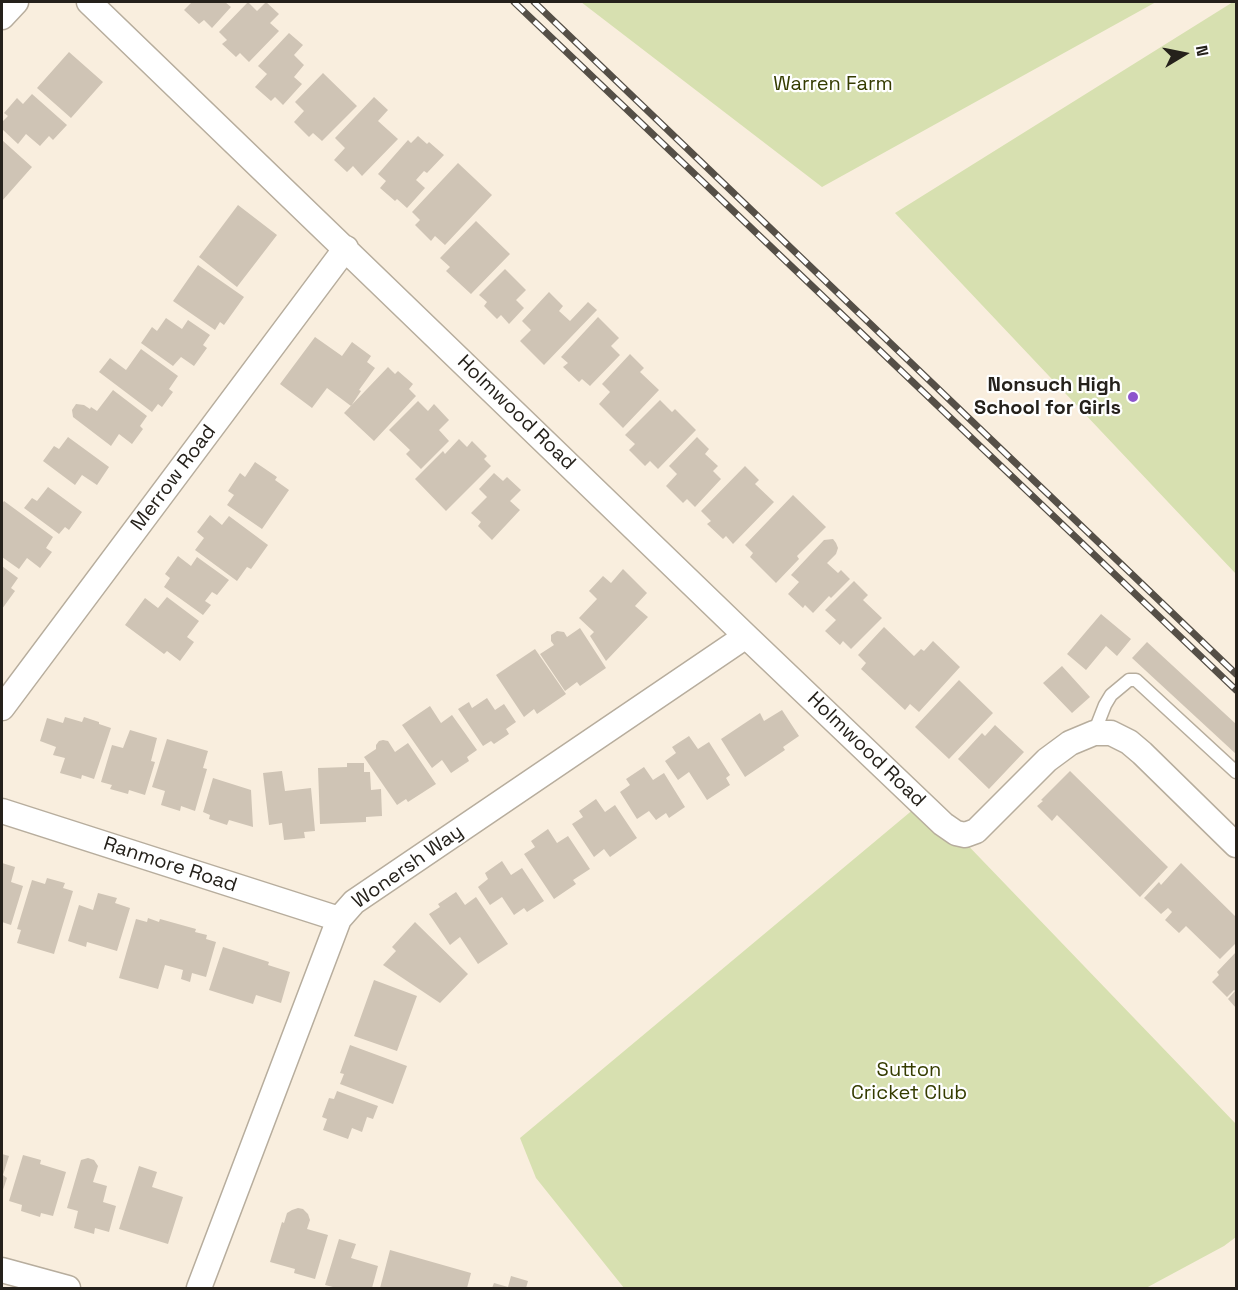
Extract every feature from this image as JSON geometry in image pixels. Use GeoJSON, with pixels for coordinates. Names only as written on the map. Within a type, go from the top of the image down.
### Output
{"type":"FeatureCollection","features":[{"type":"Feature","properties":{"kind":"street"},"geometry":{"type":"LineString","coordinates":[[2,18],[16,2]]}},
{"type":"Feature","properties":{"kind":"street","name":"Holmwood Road"},"geometry":{"type":"LineString","coordinates":[[89,2],[943,824],[956,833],[965,835],[976,831],[1047,760],[1070,743],[1094,733]]}},
{"type":"Feature","properties":{"kind":"street","name":"Merrow Road"},"geometry":{"type":"LineString","coordinates":[[2,708],[346,249]]}},
{"type":"Feature","properties":{"kind":"street","name":"Wonersh Way"},"geometry":{"type":"LineString","coordinates":[[199,1288],[339,919],[354,902],[746,636]]}},
{"type":"Feature","properties":{"kind":"street"},"geometry":{"type":"LineString","coordinates":[[1094,733],[1111,733],[1129,742],[1236,846]]}},
{"type":"Feature","properties":{"kind":"street","name":"Ranmore Road"},"geometry":{"type":"LineString","coordinates":[[2,811],[339,919]]}},
{"type":"Feature","properties":{"kind":"street"},"geometry":{"type":"LineString","coordinates":[[2,1270],[68,1288]]}},
{"type":"Feature","properties":{"kind":"lane"},"geometry":{"type":"LineString","coordinates":[[1094,733],[1111,695],[1129,680],[1136,680],[1236,772]]}},
{"type":"Feature","properties":{"kind":"green space","name":"Warren Farm"},"geometry":{"type":"Polygon","coordinates":[[[581,2],[1156,2],[822,187],[581,2]]]}},
{"type":"Feature","properties":{"kind":"green space","name":"Nonsuch High School for Girls"},"geometry":{"type":"Polygon","coordinates":[[[1236,2],[1236,574],[895,213],[1236,2]]]}},
{"type":"Feature","properties":{"kind":"green space","name":"Sutton Cricket Club"},"geometry":{"type":"Polygon","coordinates":[[[921,803],[956,833],[1236,1124],[1236,1237],[1224,1246],[1146,1288],[624,1288],[536,1178],[520,1138],[921,803]]]}},
{"type":"Feature","properties":{"kind":"building"},"geometry":{"type":"Polygon","coordinates":[[[192,2],[225,2],[231,7],[212,28],[204,20],[199,24],[184,10],[192,2]]]}},
{"type":"Feature","properties":{"kind":"building"},"geometry":{"type":"Polygon","coordinates":[[[248,2],[257,11],[266,2],[279,14],[270,23],[279,31],[249,62],[240,53],[236,57],[222,44],[227,40],[219,32],[248,2]]]}},
{"type":"Feature","properties":{"kind":"building"},"geometry":{"type":"Polygon","coordinates":[[[289,33],[303,45],[294,55],[304,65],[294,77],[302,84],[283,105],[275,97],[271,101],[255,87],[267,74],[258,66],[289,33]]]}},
{"type":"Feature","properties":{"kind":"building"},"geometry":{"type":"Polygon","coordinates":[[[69,52],[103,82],[71,118],[37,88],[69,52]]]}},
{"type":"Feature","properties":{"kind":"building"},"geometry":{"type":"Polygon","coordinates":[[[323,73],[357,106],[322,141],[313,133],[309,137],[294,122],[304,111],[295,102],[323,73]]]}},
{"type":"Feature","properties":{"kind":"building"},"geometry":{"type":"Polygon","coordinates":[[[32,94],[67,125],[53,140],[49,136],[40,146],[26,134],[18,144],[2,129],[2,122],[8,116],[4,113],[17,98],[23,104],[32,94]]]}},
{"type":"Feature","properties":{"kind":"building"},"geometry":{"type":"Polygon","coordinates":[[[374,97],[388,110],[378,121],[398,139],[362,176],[353,166],[347,172],[334,160],[345,148],[335,138],[374,97]]]}},
{"type":"Feature","properties":{"kind":"building"},"geometry":{"type":"Polygon","coordinates":[[[418,136],[444,155],[427,173],[424,171],[416,180],[425,188],[407,208],[380,188],[386,181],[378,174],[408,140],[411,143],[418,136]]]}},
{"type":"Feature","properties":{"kind":"building"},"geometry":{"type":"Polygon","coordinates":[[[2,140],[32,167],[2,201],[2,140]]]}},
{"type":"Feature","properties":{"kind":"building"},"geometry":{"type":"Polygon","coordinates":[[[458,163],[492,195],[445,245],[435,236],[431,241],[415,225],[420,220],[412,212],[458,163]]]}},
{"type":"Feature","properties":{"kind":"building"},"geometry":{"type":"Polygon","coordinates":[[[238,205],[277,235],[237,287],[199,257],[238,205]]]}},
{"type":"Feature","properties":{"kind":"building"},"geometry":{"type":"Polygon","coordinates":[[[476,221],[510,254],[471,294],[446,271],[450,267],[440,258],[476,221]]]}},
{"type":"Feature","properties":{"kind":"building"},"geometry":{"type":"Polygon","coordinates":[[[198,265],[244,297],[224,325],[220,322],[215,330],[173,301],[198,265]]]}},
{"type":"Feature","properties":{"kind":"building"},"geometry":{"type":"Polygon","coordinates":[[[505,269],[526,290],[516,300],[524,308],[509,324],[501,315],[497,319],[484,306],[487,302],[479,295],[505,269]]]}},
{"type":"Feature","properties":{"kind":"building"},"geometry":{"type":"Polygon","coordinates":[[[549,292],[563,306],[559,311],[570,321],[588,302],[597,310],[544,365],[520,341],[531,330],[522,321],[549,292]]]}},
{"type":"Feature","properties":{"kind":"building"},"geometry":{"type":"Polygon","coordinates":[[[598,317],[619,338],[611,346],[620,355],[590,386],[582,379],[579,382],[563,367],[568,363],[561,357],[598,317]]]}},
{"type":"Feature","properties":{"kind":"building"},"geometry":{"type":"Polygon","coordinates":[[[166,318],[182,329],[188,320],[210,335],[203,345],[207,348],[194,366],[181,357],[173,366],[141,343],[152,327],[157,331],[166,318]]]}},
{"type":"Feature","properties":{"kind":"building"},"geometry":{"type":"Polygon","coordinates":[[[315,337],[342,356],[352,342],[371,356],[367,362],[375,368],[351,406],[327,388],[312,408],[280,384],[315,337]]]}},
{"type":"Feature","properties":{"kind":"building"},"geometry":{"type":"Polygon","coordinates":[[[141,349],[178,376],[169,389],[173,392],[162,407],[158,404],[152,412],[99,372],[110,358],[126,370],[141,349]]]}},
{"type":"Feature","properties":{"kind":"building"},"geometry":{"type":"Polygon","coordinates":[[[630,354],[644,368],[640,372],[659,390],[623,428],[599,404],[610,392],[602,384],[630,354]]]}},
{"type":"Feature","properties":{"kind":"building"},"geometry":{"type":"Polygon","coordinates":[[[388,367],[395,374],[398,371],[413,384],[409,389],[416,396],[374,441],[344,413],[388,367]]]}},
{"type":"Feature","properties":{"kind":"building"},"geometry":{"type":"Polygon","coordinates":[[[113,390],[147,416],[140,426],[143,429],[132,444],[119,434],[111,446],[73,417],[72,410],[76,404],[90,409],[91,407],[97,411],[113,390]]]}},
{"type":"Feature","properties":{"kind":"building"},"geometry":{"type":"Polygon","coordinates":[[[660,400],[672,412],[675,409],[696,430],[658,469],[650,461],[645,466],[629,450],[635,444],[625,435],[660,400]]]}},
{"type":"Feature","properties":{"kind":"building"},"geometry":{"type":"Polygon","coordinates":[[[418,401],[428,411],[434,404],[449,420],[439,430],[449,441],[421,469],[406,454],[410,450],[389,430],[418,401]]]}},
{"type":"Feature","properties":{"kind":"building"},"geometry":{"type":"Polygon","coordinates":[[[68,437],[109,467],[97,485],[82,475],[75,485],[43,461],[54,446],[59,449],[68,437]]]}},
{"type":"Feature","properties":{"kind":"building"},"geometry":{"type":"Polygon","coordinates":[[[697,437],[709,449],[705,454],[718,466],[713,471],[721,479],[695,507],[687,499],[683,503],[666,486],[677,474],[669,466],[697,437]]]}},
{"type":"Feature","properties":{"kind":"building"},"geometry":{"type":"Polygon","coordinates":[[[459,439],[467,447],[472,441],[487,456],[484,459],[491,466],[446,511],[415,479],[443,451],[445,454],[459,439]]]}},
{"type":"Feature","properties":{"kind":"building"},"geometry":{"type":"Polygon","coordinates":[[[255,462],[277,477],[275,480],[289,490],[262,529],[227,505],[234,495],[228,491],[240,473],[245,477],[255,462]]]}},
{"type":"Feature","properties":{"kind":"building"},"geometry":{"type":"Polygon","coordinates":[[[745,466],[759,480],[755,484],[774,502],[733,544],[726,536],[723,539],[707,524],[711,521],[701,511],[745,466]]]}},
{"type":"Feature","properties":{"kind":"building"},"geometry":{"type":"Polygon","coordinates":[[[494,473],[503,481],[507,477],[521,490],[510,501],[520,510],[492,540],[478,526],[481,522],[471,513],[487,497],[479,489],[494,473]]]}},
{"type":"Feature","properties":{"kind":"building"},"geometry":{"type":"Polygon","coordinates":[[[48,487],[82,512],[69,530],[65,527],[59,534],[24,508],[32,498],[37,501],[48,487]]]}},
{"type":"Feature","properties":{"kind":"building"},"geometry":{"type":"Polygon","coordinates":[[[793,495],[826,527],[797,556],[799,559],[776,583],[750,557],[753,553],[745,545],[793,495]]]}},
{"type":"Feature","properties":{"kind":"building"},"geometry":{"type":"Polygon","coordinates":[[[4,501],[53,537],[46,548],[52,552],[40,568],[27,558],[19,569],[2,557],[2,504],[4,501]]]}},
{"type":"Feature","properties":{"kind":"building"},"geometry":{"type":"Polygon","coordinates":[[[210,515],[222,525],[229,516],[268,545],[251,569],[247,567],[237,581],[195,550],[204,538],[197,532],[210,515]]]}},
{"type":"Feature","properties":{"kind":"building"},"geometry":{"type":"Polygon","coordinates":[[[833,539],[838,548],[836,554],[827,563],[838,573],[841,570],[850,579],[813,613],[805,605],[803,608],[788,594],[799,582],[791,575],[824,540],[833,539]]]}},
{"type":"Feature","properties":{"kind":"building"},"geometry":{"type":"Polygon","coordinates":[[[178,556],[191,566],[197,557],[229,580],[217,595],[212,592],[205,601],[211,605],[203,615],[164,587],[170,578],[165,574],[178,556]]]}},
{"type":"Feature","properties":{"kind":"building"},"geometry":{"type":"Polygon","coordinates":[[[2,566],[18,578],[11,588],[15,591],[2,609],[2,566]]]}},
{"type":"Feature","properties":{"kind":"building"},"geometry":{"type":"Polygon","coordinates":[[[623,569],[647,593],[635,606],[648,617],[606,661],[590,636],[594,632],[579,618],[597,599],[589,591],[603,576],[611,583],[623,569]]]}},
{"type":"Feature","properties":{"kind":"building"},"geometry":{"type":"Polygon","coordinates":[[[854,581],[868,595],[863,600],[882,618],[851,649],[843,641],[840,645],[825,631],[836,620],[825,610],[854,581]]]}},
{"type":"Feature","properties":{"kind":"building"},"geometry":{"type":"Polygon","coordinates":[[[167,597],[199,621],[187,637],[194,642],[180,661],[167,651],[164,654],[125,625],[145,598],[158,608],[167,597]]]}},
{"type":"Feature","properties":{"kind":"building"},"geometry":{"type":"Polygon","coordinates":[[[1101,614],[1131,639],[1117,656],[1106,646],[1086,670],[1067,654],[1101,614]]]}},
{"type":"Feature","properties":{"kind":"building"},"geometry":{"type":"Polygon","coordinates":[[[884,627],[914,656],[921,649],[924,651],[933,641],[960,667],[919,712],[910,704],[905,710],[861,669],[866,663],[858,655],[884,627]]]}},
{"type":"Feature","properties":{"kind":"building"},"geometry":{"type":"Polygon","coordinates":[[[580,628],[606,668],[580,686],[577,682],[565,691],[540,654],[554,645],[551,635],[557,631],[564,632],[567,637],[580,628]]]}},
{"type":"Feature","properties":{"kind":"building"},"geometry":{"type":"Polygon","coordinates":[[[1147,642],[1236,724],[1236,754],[1132,658],[1147,642]]]}},
{"type":"Feature","properties":{"kind":"building"},"geometry":{"type":"Polygon","coordinates":[[[535,649],[566,694],[537,714],[534,709],[524,717],[496,675],[535,649]]]}},
{"type":"Feature","properties":{"kind":"building"},"geometry":{"type":"Polygon","coordinates":[[[1062,666],[1090,697],[1072,713],[1043,683],[1062,666]]]}},
{"type":"Feature","properties":{"kind":"building"},"geometry":{"type":"Polygon","coordinates":[[[959,680],[993,713],[949,759],[915,727],[959,680]]]}},
{"type":"Feature","properties":{"kind":"building"},"geometry":{"type":"Polygon","coordinates":[[[487,698],[495,710],[504,704],[516,722],[506,729],[509,734],[494,744],[491,741],[483,746],[458,709],[469,702],[472,708],[487,698]]]}},
{"type":"Feature","properties":{"kind":"building"},"geometry":{"type":"Polygon","coordinates":[[[430,706],[441,723],[452,715],[477,750],[467,757],[469,761],[451,773],[442,760],[432,768],[402,725],[430,706]]]}},
{"type":"Feature","properties":{"kind":"building"},"geometry":{"type":"Polygon","coordinates":[[[782,710],[799,736],[783,747],[785,750],[745,777],[721,739],[760,713],[764,721],[782,710]]]}},
{"type":"Feature","properties":{"kind":"building"},"geometry":{"type":"Polygon","coordinates":[[[65,717],[82,722],[84,717],[111,728],[94,779],[82,775],[81,779],[60,773],[65,758],[53,755],[56,747],[40,741],[47,718],[63,723],[65,717]]]}},
{"type":"Feature","properties":{"kind":"building"},"geometry":{"type":"Polygon","coordinates":[[[995,725],[1024,752],[989,789],[958,759],[982,733],[985,736],[995,725]]]}},
{"type":"Feature","properties":{"kind":"building"},"geometry":{"type":"Polygon","coordinates":[[[130,730],[157,738],[151,761],[155,762],[145,795],[129,790],[128,794],[110,789],[112,785],[101,782],[112,745],[123,748],[130,730]]]}},
{"type":"Feature","properties":{"kind":"building"},"geometry":{"type":"Polygon","coordinates":[[[689,736],[698,749],[709,742],[730,775],[726,778],[730,785],[707,800],[689,772],[678,780],[665,761],[676,753],[672,747],[689,736]]]}},
{"type":"Feature","properties":{"kind":"building"},"geometry":{"type":"Polygon","coordinates":[[[167,739],[208,751],[203,768],[207,769],[195,811],[181,806],[180,811],[161,805],[165,791],[152,787],[167,739]]]}},
{"type":"Feature","properties":{"kind":"building"},"geometry":{"type":"Polygon","coordinates":[[[379,741],[388,741],[395,752],[408,743],[436,784],[408,802],[406,799],[397,805],[364,757],[376,749],[379,741]]]}},
{"type":"Feature","properties":{"kind":"building"},"geometry":{"type":"Polygon","coordinates":[[[347,763],[364,763],[364,772],[370,772],[371,790],[381,789],[382,816],[366,817],[366,822],[320,824],[318,768],[347,767],[347,763]]]}},
{"type":"Feature","properties":{"kind":"building"},"geometry":{"type":"Polygon","coordinates":[[[644,767],[653,780],[664,773],[685,807],[669,818],[666,813],[656,820],[649,811],[637,819],[620,792],[630,785],[626,779],[644,767]]]}},
{"type":"Feature","properties":{"kind":"building"},"geometry":{"type":"Polygon","coordinates":[[[282,771],[285,791],[311,788],[315,831],[304,832],[305,838],[284,840],[282,823],[269,825],[263,773],[282,771]]]}},
{"type":"Feature","properties":{"kind":"building"},"geometry":{"type":"Polygon","coordinates":[[[1070,771],[1168,867],[1140,897],[1057,815],[1052,821],[1037,806],[1070,771]]]}},
{"type":"Feature","properties":{"kind":"building"},"geometry":{"type":"Polygon","coordinates":[[[213,778],[251,790],[253,827],[229,820],[227,825],[209,819],[210,815],[203,812],[213,778]]]}},
{"type":"Feature","properties":{"kind":"building"},"geometry":{"type":"Polygon","coordinates":[[[596,799],[605,812],[615,805],[637,838],[610,857],[604,849],[594,857],[572,824],[583,817],[579,811],[596,799]]]}},
{"type":"Feature","properties":{"kind":"building"},"geometry":{"type":"Polygon","coordinates":[[[548,829],[557,843],[568,836],[590,869],[573,880],[576,884],[554,899],[524,854],[535,847],[531,841],[548,829]]]}},
{"type":"Feature","properties":{"kind":"building"},"geometry":{"type":"Polygon","coordinates":[[[502,861],[511,875],[522,868],[544,901],[527,912],[524,908],[514,915],[502,897],[490,905],[478,887],[488,879],[485,873],[502,861]]]}},
{"type":"Feature","properties":{"kind":"building"},"geometry":{"type":"Polygon","coordinates":[[[2,863],[15,867],[11,882],[23,886],[11,925],[2,922],[2,863]]]}},
{"type":"Feature","properties":{"kind":"building"},"geometry":{"type":"Polygon","coordinates":[[[1181,863],[1236,917],[1236,943],[1220,959],[1186,926],[1179,933],[1165,920],[1172,912],[1168,908],[1161,914],[1144,898],[1159,882],[1161,885],[1181,863]]]}},
{"type":"Feature","properties":{"kind":"building"},"geometry":{"type":"Polygon","coordinates":[[[47,878],[65,883],[63,888],[73,891],[54,954],[17,943],[21,930],[17,929],[32,880],[45,884],[47,878]]]}},
{"type":"Feature","properties":{"kind":"building"},"geometry":{"type":"Polygon","coordinates":[[[456,892],[465,905],[476,897],[508,944],[478,964],[460,937],[450,945],[429,914],[440,907],[438,904],[456,892]]]}},
{"type":"Feature","properties":{"kind":"building"},"geometry":{"type":"Polygon","coordinates":[[[98,893],[117,898],[115,903],[130,908],[117,951],[87,942],[86,947],[68,941],[79,905],[93,910],[98,893]]]}},
{"type":"Feature","properties":{"kind":"building"},"geometry":{"type":"Polygon","coordinates":[[[148,918],[196,929],[195,932],[207,935],[206,939],[216,942],[206,977],[192,973],[190,982],[181,979],[183,970],[165,965],[158,989],[119,978],[136,919],[147,922],[148,918]]]}},
{"type":"Feature","properties":{"kind":"building"},"geometry":{"type":"Polygon","coordinates":[[[415,922],[468,974],[440,1003],[383,965],[396,951],[392,947],[415,922]]]}},
{"type":"Feature","properties":{"kind":"building"},"geometry":{"type":"Polygon","coordinates":[[[223,947],[269,962],[268,965],[290,972],[281,1003],[256,995],[253,1004],[209,990],[223,947]]]}},
{"type":"Feature","properties":{"kind":"building"},"geometry":{"type":"Polygon","coordinates":[[[1236,952],[1236,1008],[1228,999],[1235,991],[1227,997],[1212,982],[1219,975],[1217,972],[1236,952]]]}},
{"type":"Feature","properties":{"kind":"building"},"geometry":{"type":"Polygon","coordinates":[[[374,980],[417,996],[397,1051],[354,1036],[374,980]]]}},
{"type":"Feature","properties":{"kind":"building"},"geometry":{"type":"Polygon","coordinates":[[[350,1045],[407,1066],[393,1104],[340,1084],[344,1074],[340,1073],[350,1045]]]}},
{"type":"Feature","properties":{"kind":"building"},"geometry":{"type":"Polygon","coordinates":[[[337,1091],[378,1106],[373,1119],[367,1117],[362,1132],[352,1128],[348,1139],[323,1130],[327,1119],[322,1117],[329,1098],[334,1099],[337,1091]]]}},
{"type":"Feature","properties":{"kind":"building"},"geometry":{"type":"Polygon","coordinates":[[[2,1154],[9,1156],[3,1175],[7,1178],[2,1193],[2,1154]]]}},
{"type":"Feature","properties":{"kind":"building"},"geometry":{"type":"Polygon","coordinates":[[[23,1155],[41,1160],[40,1164],[66,1172],[53,1216],[41,1213],[40,1217],[21,1211],[22,1205],[9,1201],[23,1155]]]}},
{"type":"Feature","properties":{"kind":"building"},"geometry":{"type":"Polygon","coordinates":[[[88,1158],[94,1160],[98,1166],[93,1182],[107,1186],[103,1202],[116,1206],[109,1232],[95,1228],[94,1234],[74,1228],[78,1211],[67,1208],[81,1160],[88,1158]]]}},
{"type":"Feature","properties":{"kind":"building"},"geometry":{"type":"Polygon","coordinates":[[[139,1166],[157,1172],[152,1187],[183,1197],[168,1244],[119,1229],[139,1166]]]}},
{"type":"Feature","properties":{"kind":"building"},"geometry":{"type":"Polygon","coordinates":[[[298,1208],[308,1214],[310,1220],[307,1229],[328,1235],[315,1279],[294,1273],[295,1269],[270,1262],[282,1222],[284,1223],[287,1213],[298,1208]]]}},
{"type":"Feature","properties":{"kind":"building"},"geometry":{"type":"Polygon","coordinates":[[[339,1239],[356,1244],[351,1258],[378,1266],[372,1288],[337,1288],[325,1285],[339,1239]]]}},
{"type":"Feature","properties":{"kind":"building"},"geometry":{"type":"Polygon","coordinates":[[[390,1250],[471,1273],[467,1288],[380,1288],[390,1250]]]}},
{"type":"Feature","properties":{"kind":"building"},"geometry":{"type":"Polygon","coordinates":[[[511,1276],[528,1281],[526,1288],[492,1288],[494,1283],[508,1287],[511,1276]]]}},
{"type":"Feature","properties":{"kind":"railway"},"geometry":{"type":"LineString","coordinates":[[514,2],[1236,690]]}},
{"type":"Feature","properties":{"kind":"railway"},"geometry":{"type":"LineString","coordinates":[[534,2],[1236,674]]}},
{"type":"Feature","properties":{"kind":"place","name":"Nonsuch High School for Girls"},"geometry":{"type":"Point","coordinates":[1133,397]}}]}
